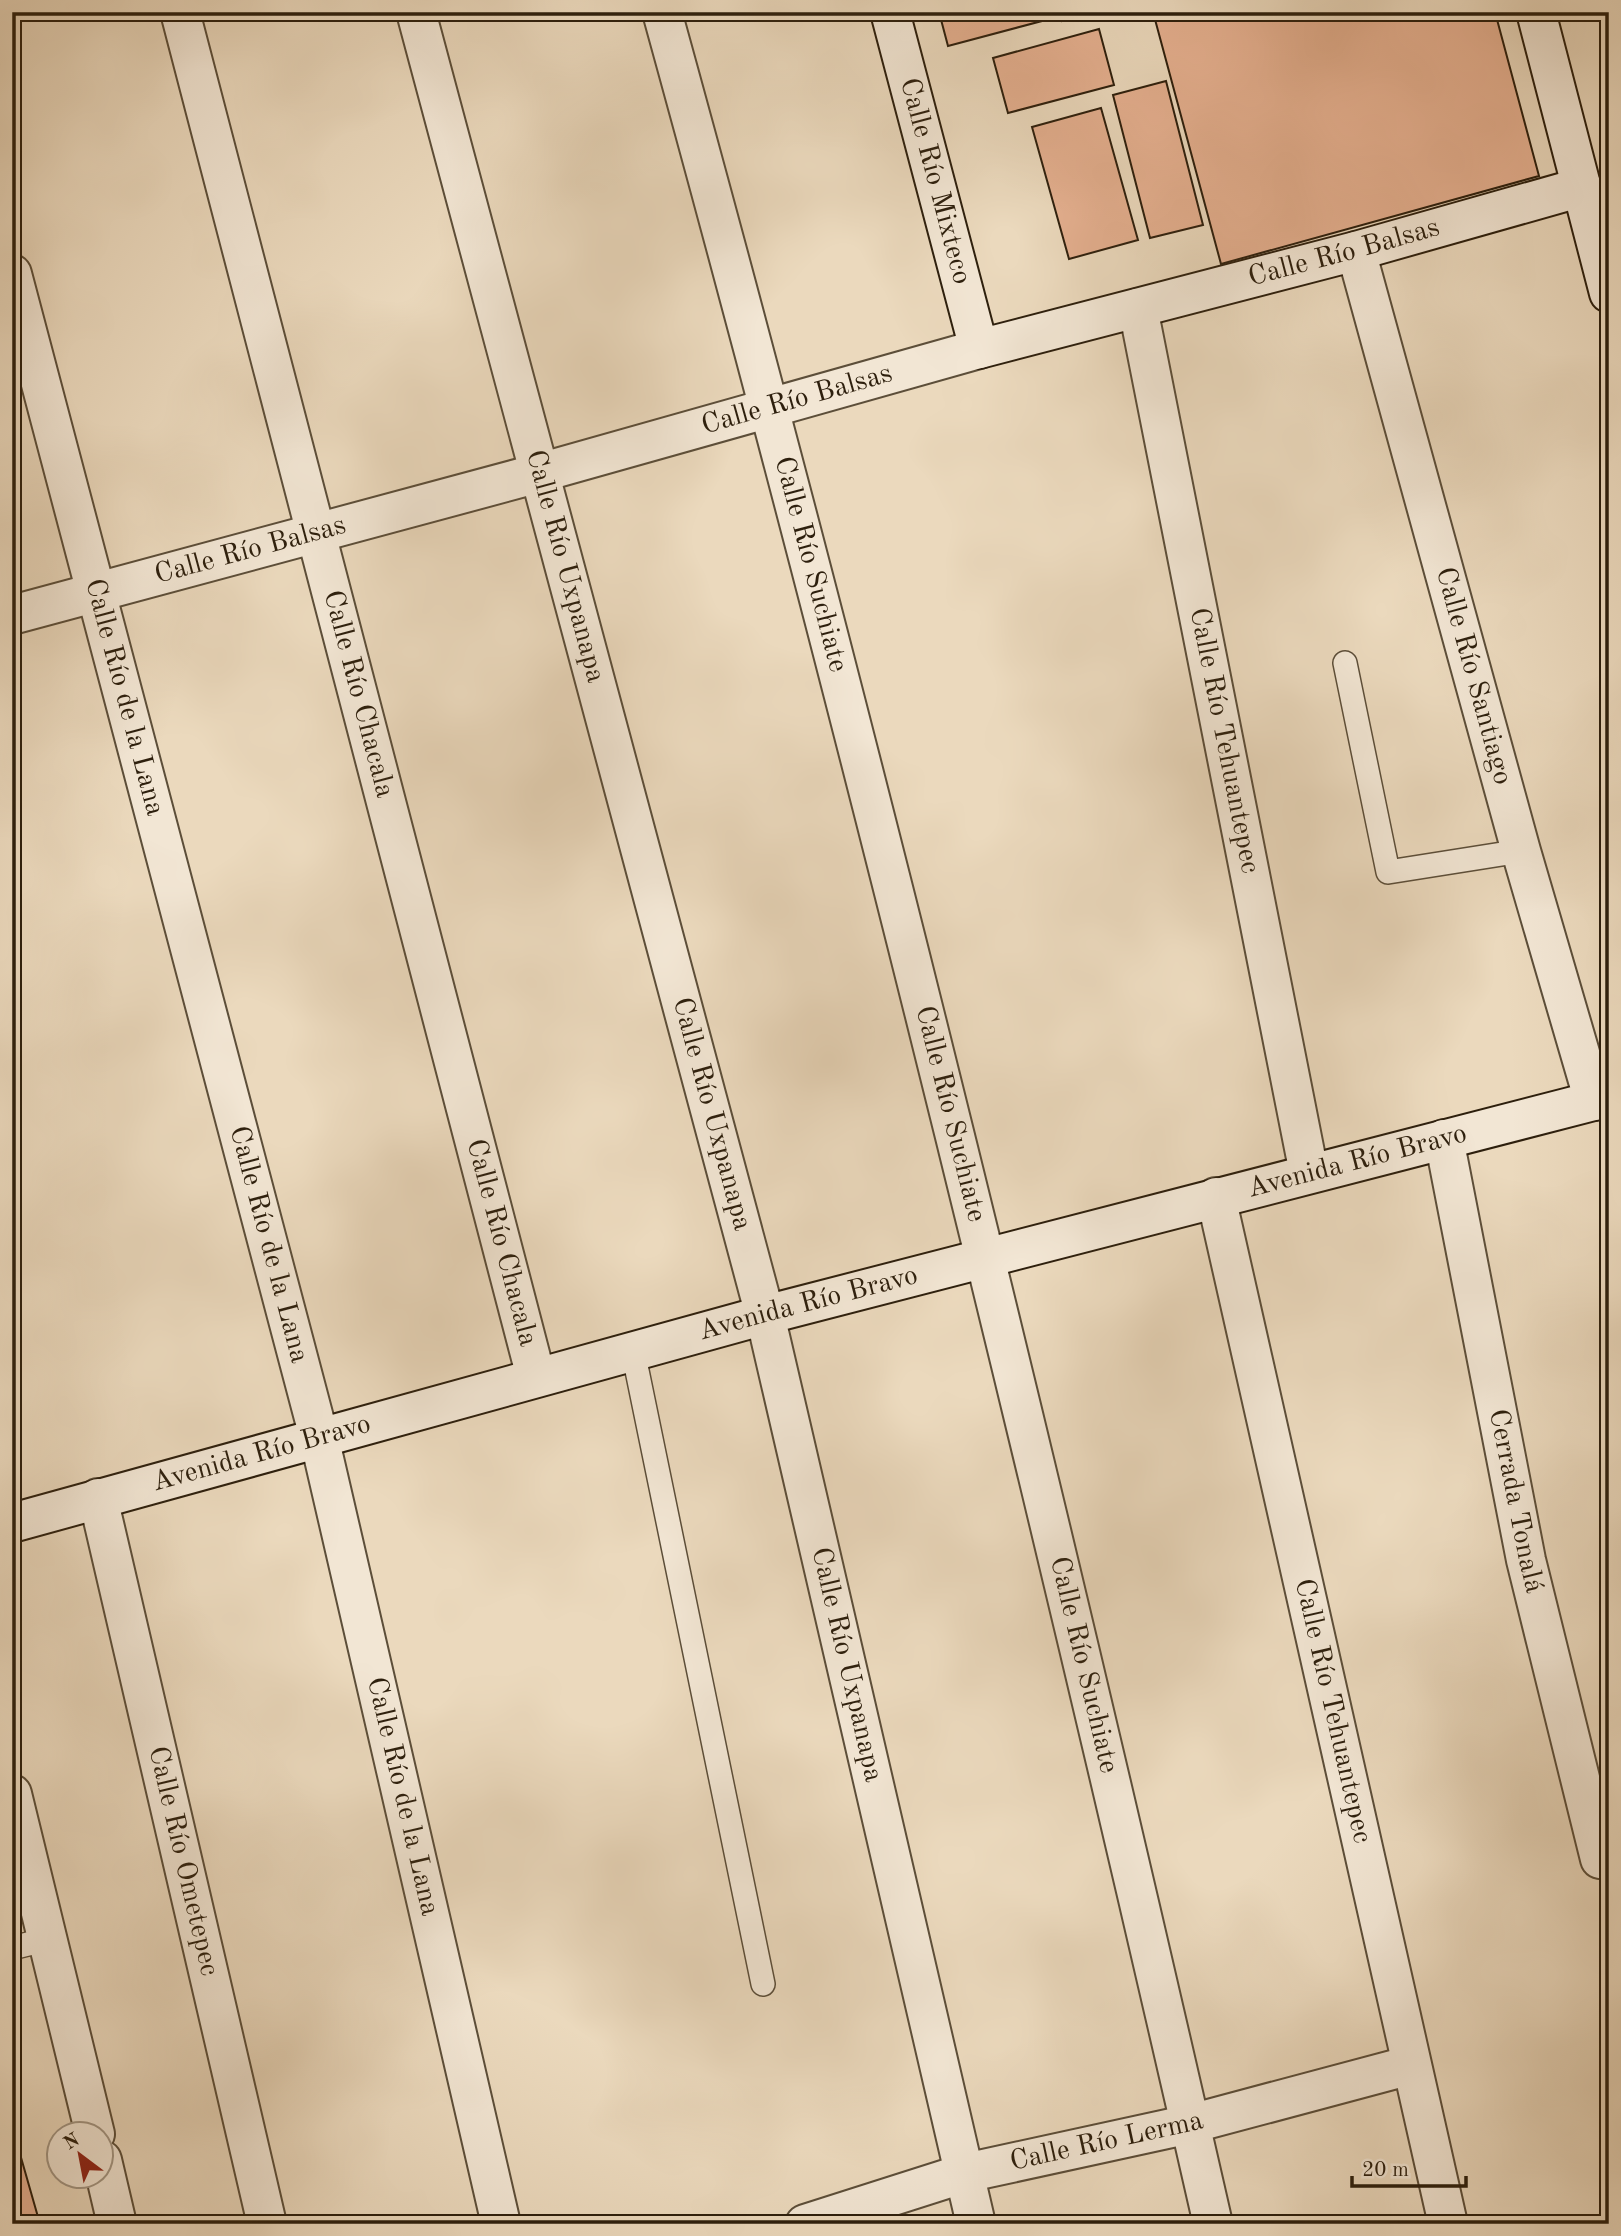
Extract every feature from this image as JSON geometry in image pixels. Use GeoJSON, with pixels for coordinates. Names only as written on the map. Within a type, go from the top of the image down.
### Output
{"type":"FeatureCollection","features":[{"type":"Feature","properties":{"kind":"street","name":"Calle Río Chacala"},"geometry":{"type":"LineString","coordinates":[[180,12],[318,532],[536,1377]]}},
{"type":"Feature","properties":{"kind":"street","name":"Calle Río Uxpanapa"},"geometry":{"type":"LineString","coordinates":[[416,12],[765,1315],[976,2224]]}},
{"type":"Feature","properties":{"kind":"street","name":"Calle Río Suchiate"},"geometry":{"type":"LineString","coordinates":[[662,12],[771,406],[986,1257],[1213,2224]]}},
{"type":"Feature","properties":{"kind":"street","name":"Calle Río Mixteco"},"geometry":{"type":"LineString","coordinates":[[890,12],[979,349]]}},
{"type":"Feature","properties":{"kind":"street"},"geometry":{"type":"LineString","coordinates":[[1536,12],[1609,293]]}},
{"type":"Feature","properties":{"kind":"street","name":"Calle Río Balsas"},"geometry":{"type":"LineString","coordinates":[[12,615],[96,590],[539,473],[979,349],[1356,251],[1582,187]]}},
{"type":"Feature","properties":{"kind":"street","name":"Calle Río Santiago"},"geometry":{"type":"LineString","coordinates":[[1356,251],[1521,851],[1601,1099]]}},
{"type":"Feature","properties":{"kind":"street","name":"Calle Río de la Lana"},"geometry":{"type":"LineString","coordinates":[[12,274],[319,1437],[500,2224]]}},
{"type":"Feature","properties":{"kind":"street","name":"Calle Río Tehuantepec"},"geometry":{"type":"LineString","coordinates":[[1138,308],[1309,1173]]}},
{"type":"Feature","properties":{"kind":"street","name":"Avenida Río Bravo"},"geometry":{"type":"LineString","coordinates":[[12,1523],[765,1315],[1601,1099]]}},
{"type":"Feature","properties":{"kind":"street","name":"Cerrada Tonalá"},"geometry":{"type":"LineString","coordinates":[[1444,1139],[1526,1560],[1600,1859]]}},
{"type":"Feature","properties":{"kind":"street","name":"Calle Río Tehuantepec"},"geometry":{"type":"LineString","coordinates":[[1216,1197],[1448,2224]]}},
{"type":"Feature","properties":{"kind":"street","name":"Calle Río Ometepec"},"geometry":{"type":"LineString","coordinates":[[98,1498],[267,2224]]}},
{"type":"Feature","properties":{"kind":"street"},"geometry":{"type":"LineString","coordinates":[[12,1794],[30,1943],[90,2120]]}},
{"type":"Feature","properties":{"kind":"street","name":"Calle Río Lerma"},"geometry":{"type":"LineString","coordinates":[[805,2224],[965,2173],[1190,2124],[1411,2065]]}},
{"type":"Feature","properties":{"kind":"street"},"geometry":{"type":"LineString","coordinates":[[109,2190],[117,2224]]}},
{"type":"Feature","properties":{"kind":"lane"},"geometry":{"type":"LineString","coordinates":[[1345,663],[1388,872],[1521,851]]}},
{"type":"Feature","properties":{"kind":"lane"},"geometry":{"type":"LineString","coordinates":[[633,1351],[763,1984]]}},
{"type":"Feature","properties":{"kind":"building"},"geometry":{"type":"Polygon","coordinates":[[[939,12],[1055,12],[1057,17],[948,46],[939,12]]]}},
{"type":"Feature","properties":{"kind":"building"},"geometry":{"type":"Polygon","coordinates":[[[1059,12],[1095,12],[1062,21],[1059,12]]]}},
{"type":"Feature","properties":{"kind":"building"},"geometry":{"type":"Polygon","coordinates":[[[1153,12],[1495,12],[1539,176],[1221,264],[1153,12]]]}},
{"type":"Feature","properties":{"kind":"building"},"geometry":{"type":"Polygon","coordinates":[[[1099,29],[1114,85],[1008,113],[993,58],[1099,29]]]}},
{"type":"Feature","properties":{"kind":"building"},"geometry":{"type":"Polygon","coordinates":[[[1166,81],[1203,225],[1150,238],[1113,95],[1166,81]]]}},
{"type":"Feature","properties":{"kind":"building"},"geometry":{"type":"Polygon","coordinates":[[[1101,108],[1138,240],[1069,259],[1032,127],[1101,108]]]}},
{"type":"Feature","properties":{"kind":"building"},"geometry":{"type":"Polygon","coordinates":[[[12,2126],[40,2224],[12,2224],[12,2126]]]}}]}
